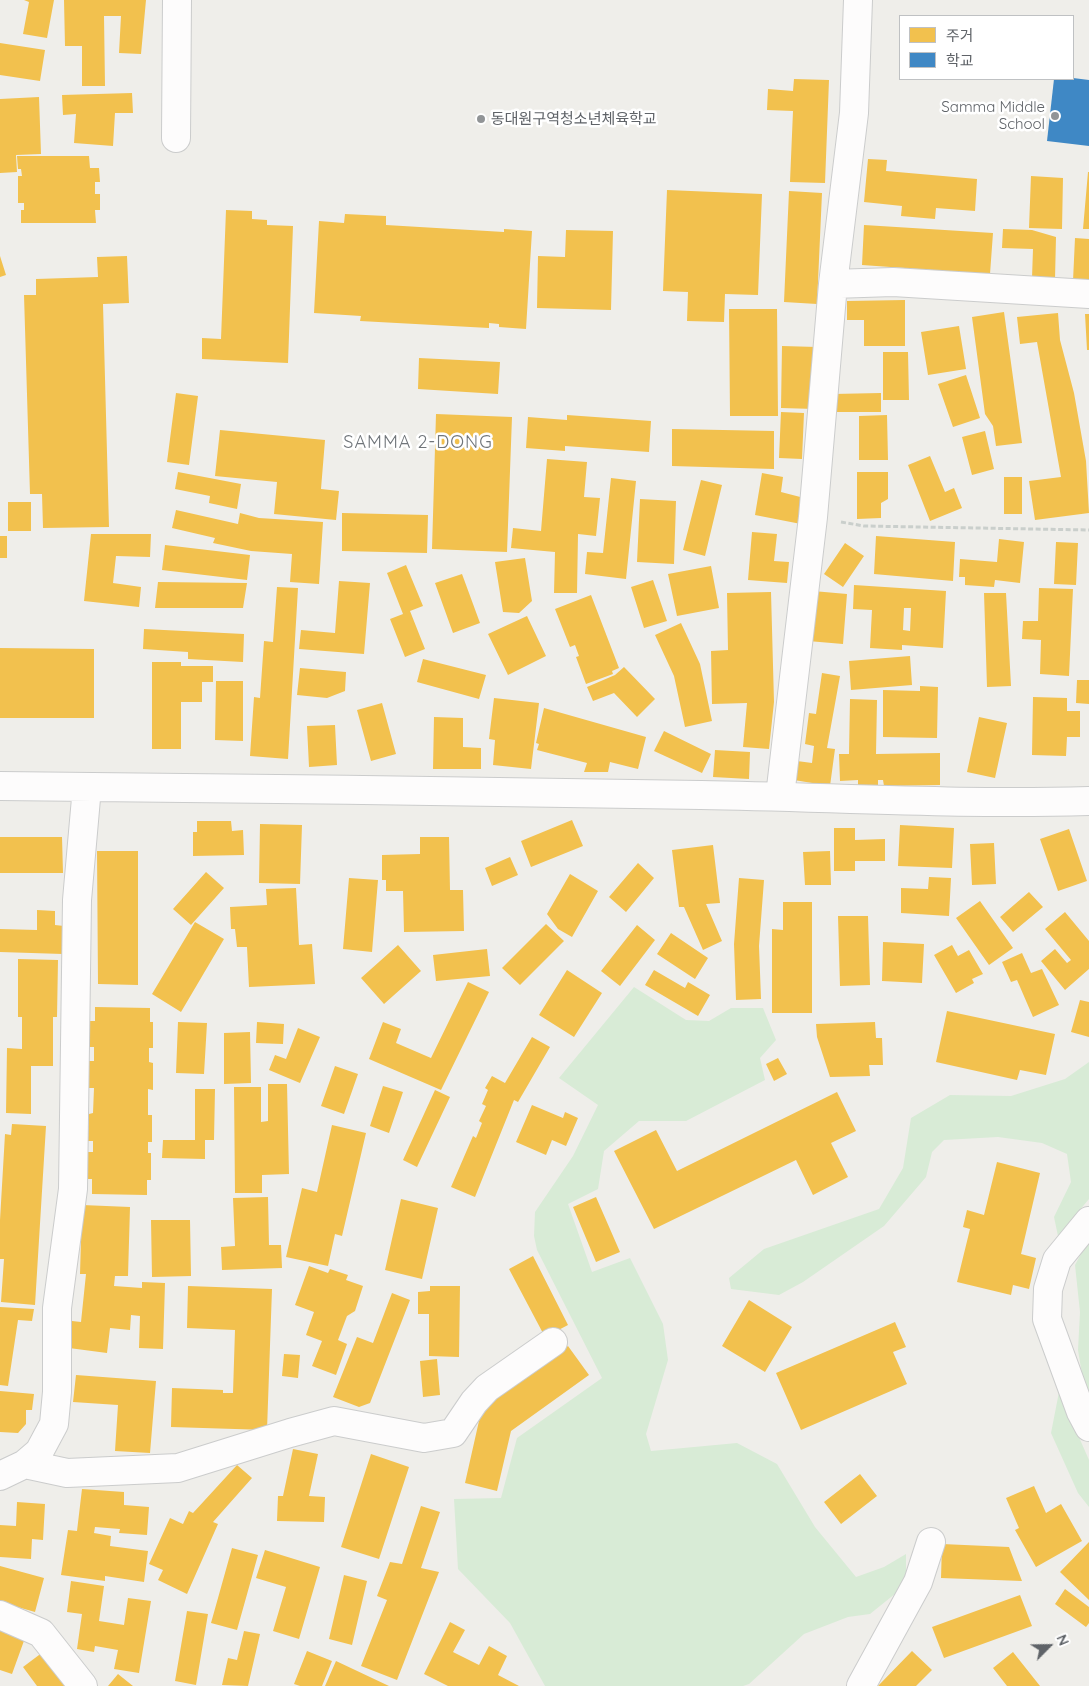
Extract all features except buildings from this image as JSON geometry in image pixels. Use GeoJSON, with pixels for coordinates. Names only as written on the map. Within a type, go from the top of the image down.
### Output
{"type":"FeatureCollection","features":[{"type":"Feature","properties":{"kind":"street"},"geometry":{"type":"LineString","coordinates":[[176,138],[177,0]]}},
{"type":"Feature","properties":{"kind":"street"},"geometry":{"type":"LineString","coordinates":[[780,796],[813,517],[833,284],[854,113],[858,0]]}},
{"type":"Feature","properties":{"kind":"street"},"geometry":{"type":"LineString","coordinates":[[833,284],[893,282],[1089,294]]}},
{"type":"Feature","properties":{"kind":"street"},"geometry":{"type":"LineString","coordinates":[[0,786],[330,788],[780,796],[957,803],[1089,801]]}},
{"type":"Feature","properties":{"kind":"street"},"geometry":{"type":"LineString","coordinates":[[0,1476],[25,1464],[38,1452],[54,1424],[57,1392],[57,1308],[73,1189],[77,900],[87,787]]}},
{"type":"Feature","properties":{"kind":"street"},"geometry":{"type":"LineString","coordinates":[[1089,1221],[1057,1260],[1048,1289],[1047,1319],[1081,1412],[1089,1427]]}},
{"type":"Feature","properties":{"kind":"street"},"geometry":{"type":"LineString","coordinates":[[25,1464],[67,1473],[178,1468],[334,1421],[424,1438],[453,1433],[474,1402],[487,1388],[553,1342]]}},
{"type":"Feature","properties":{"kind":"street"},"geometry":{"type":"LineString","coordinates":[[861,1686],[918,1582],[931,1542]]}},
{"type":"Feature","properties":{"kind":"street"},"geometry":{"type":"LineString","coordinates":[[0,1615],[41,1632],[83,1686]]}},
{"type":"Feature","properties":{"kind":"path"},"geometry":{"type":"LineString","coordinates":[[813,517],[864,526],[1089,530]]}},
{"type":"Feature","properties":{"kind":"green space"},"geometry":{"type":"Polygon","coordinates":[[[634,987],[686,1020],[709,1021],[731,1008],[763,1008],[776,1040],[760,1058],[765,1080],[686,1121],[639,1121],[604,1151],[598,1189],[568,1204],[592,1272],[630,1258],[663,1324],[668,1360],[646,1434],[651,1451],[737,1443],[777,1464],[815,1527],[856,1577],[884,1567],[906,1554],[906,1585],[870,1614],[848,1617],[804,1634],[749,1684],[743,1686],[545,1686],[510,1623],[458,1569],[454,1499],[501,1498],[517,1438],[602,1378],[537,1250],[534,1236],[535,1212],[573,1156],[598,1105],[559,1078],[634,987]]]}},
{"type":"Feature","properties":{"kind":"green space"},"geometry":{"type":"Polygon","coordinates":[[[1089,1062],[1089,1199],[1058,1236],[1054,1217],[1071,1182],[1067,1154],[1042,1143],[998,1137],[944,1140],[932,1152],[926,1177],[884,1226],[803,1282],[779,1295],[731,1289],[729,1278],[764,1249],[879,1209],[903,1168],[911,1118],[950,1095],[1011,1096],[1065,1079],[1089,1062]]]}},
{"type":"Feature","properties":{"kind":"green space"},"geometry":{"type":"Polygon","coordinates":[[[1089,1239],[1089,1404],[1086,1399],[1078,1350],[1080,1312],[1075,1265],[1089,1239]]]}},
{"type":"Feature","properties":{"kind":"green space"},"geometry":{"type":"Polygon","coordinates":[[[1059,1392],[1089,1460],[1089,1507],[1078,1493],[1051,1433],[1059,1392]]]}},
{"type":"Feature","properties":{"kind":"place","name":"Samma Middle School"},"geometry":{"type":"Point","coordinates":[1055,116]}},
{"type":"Feature","properties":{"kind":"place","name":"동대원구역청소년체육학교"},"geometry":{"type":"Point","coordinates":[481,119]}},
{"type":"Feature","properties":{"kind":"district","name":"SAMMA 2-DONG"},"geometry":{"type":"Point","coordinates":[418,443]}}]}
